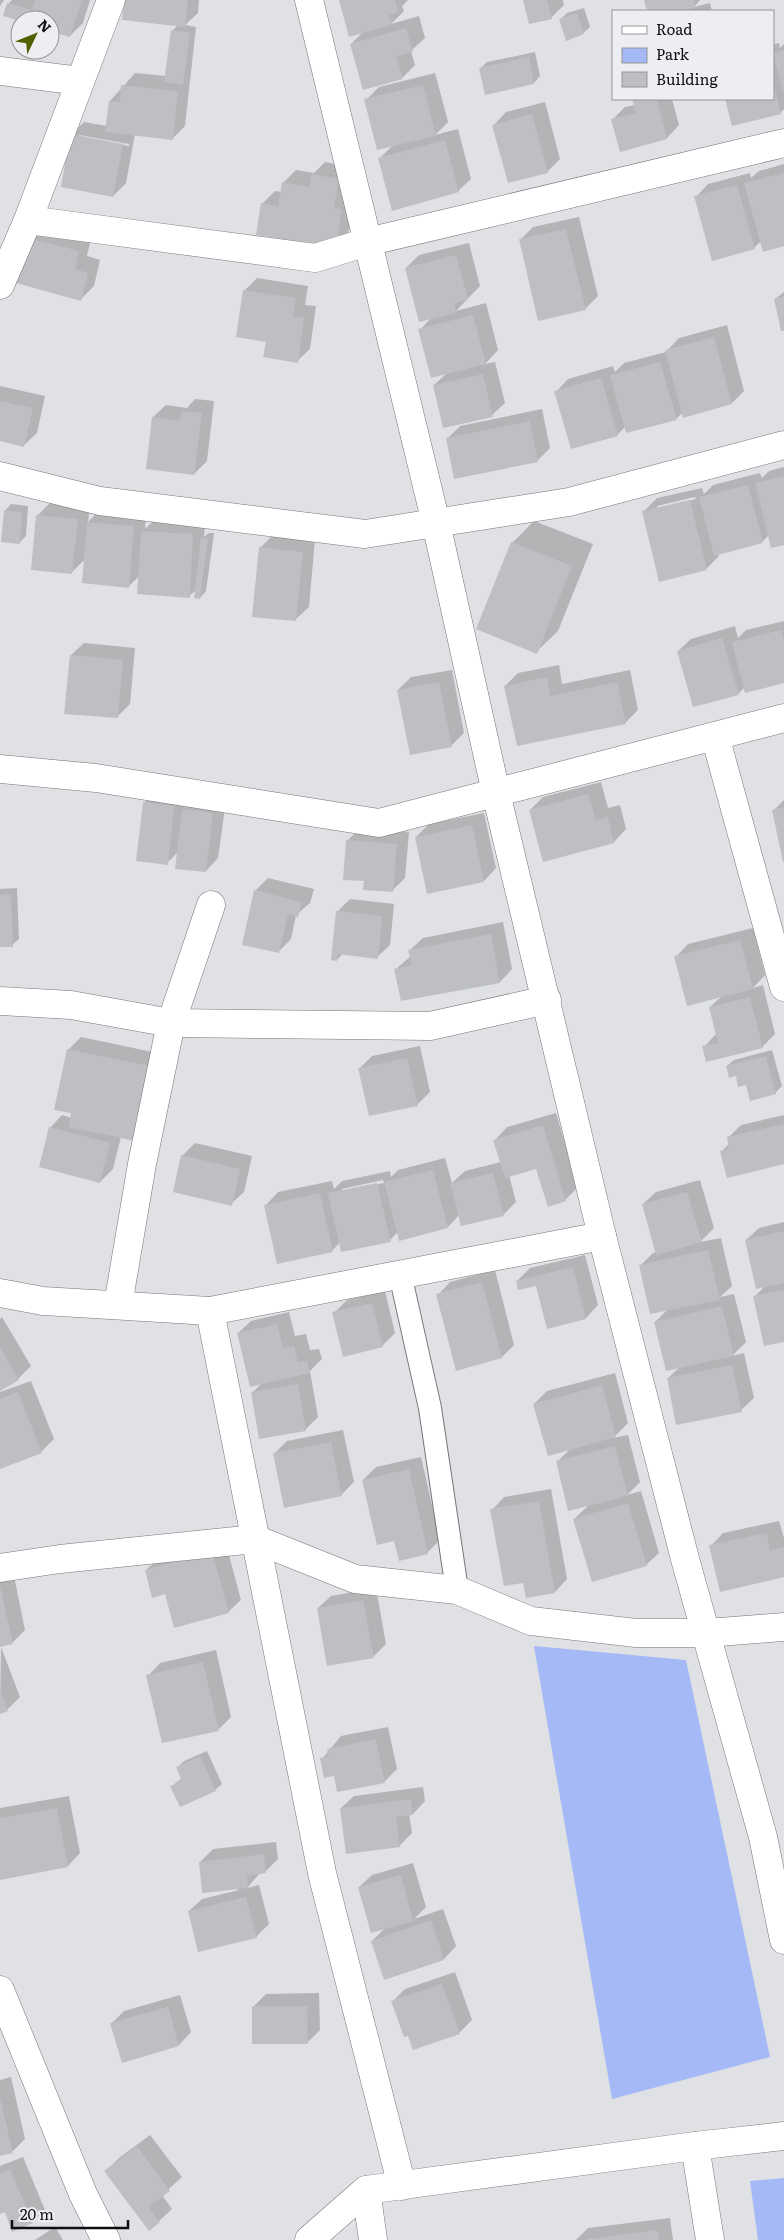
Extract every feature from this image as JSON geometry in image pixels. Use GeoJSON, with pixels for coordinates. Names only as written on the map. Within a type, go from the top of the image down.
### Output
{"type":"FeatureCollection","features":[{"type":"Feature","properties":{"kind":"street"},"geometry":{"type":"LineString","coordinates":[[0,285],[28,220],[111,0]]}},
{"type":"Feature","properties":{"kind":"street"},"geometry":{"type":"LineString","coordinates":[[309,0],[436,523],[496,793],[602,1236],[685,1558],[763,1837],[784,1940]]}},
{"type":"Feature","properties":{"kind":"street"},"geometry":{"type":"LineString","coordinates":[[0,70],[80,81]]}},
{"type":"Feature","properties":{"kind":"street"},"geometry":{"type":"LineString","coordinates":[[28,220],[315,258],[367,242],[784,144]]}},
{"type":"Feature","properties":{"kind":"street"},"geometry":{"type":"LineString","coordinates":[[0,476],[100,501],[365,534],[569,502],[784,445]]}},
{"type":"Feature","properties":{"kind":"street"},"geometry":{"type":"LineString","coordinates":[[0,768],[96,778],[379,823],[784,718]]}},
{"type":"Feature","properties":{"kind":"street"},"geometry":{"type":"LineString","coordinates":[[714,736],[784,987]]}},
{"type":"Feature","properties":{"kind":"street"},"geometry":{"type":"LineString","coordinates":[[118,1305],[142,1164],[171,1022],[211,905]]}},
{"type":"Feature","properties":{"kind":"street"},"geometry":{"type":"LineString","coordinates":[[0,1002],[71,1005],[171,1022],[430,1026],[547,1000]]}},
{"type":"Feature","properties":{"kind":"street"},"geometry":{"type":"LineString","coordinates":[[0,1293],[43,1301],[210,1311],[602,1236]]}},
{"type":"Feature","properties":{"kind":"street"},"geometry":{"type":"LineString","coordinates":[[210,1311],[322,1873],[402,2186]]}},
{"type":"Feature","properties":{"kind":"street"},"geometry":{"type":"LineString","coordinates":[[0,1568],[60,1559],[255,1539],[355,1579],[457,1590],[531,1621],[636,1633],[706,1632],[784,1627]]}},
{"type":"Feature","properties":{"kind":"street"},"geometry":{"type":"LineString","coordinates":[[0,1990],[83,2194],[106,2240]]}},
{"type":"Feature","properties":{"kind":"street"},"geometry":{"type":"LineString","coordinates":[[309,2240],[366,2190],[784,2136]]}},
{"type":"Feature","properties":{"kind":"street"},"geometry":{"type":"LineString","coordinates":[[695,2146],[710,2240]]}},
{"type":"Feature","properties":{"kind":"street"},"geometry":{"type":"LineString","coordinates":[[366,2190],[373,2240]]}},
{"type":"Feature","properties":{"kind":"lane"},"geometry":{"type":"LineString","coordinates":[[400,1274],[430,1408],[457,1590]]}},
{"type":"Feature","properties":{"kind":"green space"},"geometry":{"type":"Polygon","coordinates":[[[534,1646],[686,1660],[770,2057],[612,2099],[534,1646]]]}},
{"type":"Feature","properties":{"kind":"green space"},"geometry":{"type":"Polygon","coordinates":[[[784,2178],[784,2240],[758,2240],[750,2181],[784,2178]]]}},
{"type":"Feature","properties":{"kind":"building"},"geometry":{"type":"Polygon","coordinates":[[[35,0],[82,0],[70,37],[60,34],[60,10],[32,10],[35,0]]]}},
{"type":"Feature","properties":{"kind":"building"},"geometry":{"type":"Polygon","coordinates":[[[124,0],[188,0],[185,27],[122,20],[124,0]]]}},
{"type":"Feature","properties":{"kind":"building"},"geometry":{"type":"Polygon","coordinates":[[[339,0],[395,0],[398,12],[389,15],[392,25],[349,37],[339,0]]]}},
{"type":"Feature","properties":{"kind":"building"},"geometry":{"type":"Polygon","coordinates":[[[523,0],[547,0],[552,19],[529,24],[523,0]]]}},
{"type":"Feature","properties":{"kind":"building"},"geometry":{"type":"Polygon","coordinates":[[[644,0],[693,0],[695,8],[686,10],[647,10],[644,0]]]}},
{"type":"Feature","properties":{"kind":"building"},"geometry":{"type":"Polygon","coordinates":[[[7,3],[32,10],[10,10],[10,18],[3,16],[7,3]]]}},
{"type":"Feature","properties":{"kind":"building"},"geometry":{"type":"Polygon","coordinates":[[[577,13],[584,34],[566,41],[559,19],[577,13]]]}},
{"type":"Feature","properties":{"kind":"building"},"geometry":{"type":"Polygon","coordinates":[[[406,28],[413,52],[396,56],[403,79],[363,90],[350,44],[406,28]]]}},
{"type":"Feature","properties":{"kind":"building"},"geometry":{"type":"Polygon","coordinates":[[[171,30],[190,33],[183,85],[164,82],[171,30]]]}},
{"type":"Feature","properties":{"kind":"building"},"geometry":{"type":"Polygon","coordinates":[[[784,50],[784,91],[774,57],[774,53],[784,50]]]}},
{"type":"Feature","properties":{"kind":"building"},"geometry":{"type":"Polygon","coordinates":[[[529,57],[534,84],[485,95],[479,68],[529,57]]]}},
{"type":"Feature","properties":{"kind":"building"},"geometry":{"type":"Polygon","coordinates":[[[121,85],[178,91],[173,140],[105,132],[109,101],[120,102],[121,85]]]}},
{"type":"Feature","properties":{"kind":"building"},"geometry":{"type":"Polygon","coordinates":[[[423,85],[436,136],[377,150],[364,99],[423,85]]]}},
{"type":"Feature","properties":{"kind":"building"},"geometry":{"type":"Polygon","coordinates":[[[774,87],[781,114],[732,126],[725,100],[774,100],[774,87]]]}},
{"type":"Feature","properties":{"kind":"building"},"geometry":{"type":"Polygon","coordinates":[[[632,100],[657,100],[667,139],[620,152],[611,119],[636,113],[632,100]]]}},
{"type":"Feature","properties":{"kind":"building"},"geometry":{"type":"Polygon","coordinates":[[[532,114],[548,173],[508,183],[492,125],[532,114]]]}},
{"type":"Feature","properties":{"kind":"building"},"geometry":{"type":"Polygon","coordinates":[[[70,134],[123,144],[113,197],[61,187],[70,134]]]}},
{"type":"Feature","properties":{"kind":"building"},"geometry":{"type":"Polygon","coordinates":[[[445,140],[459,192],[392,211],[378,158],[445,140]]]}},
{"type":"Feature","properties":{"kind":"building"},"geometry":{"type":"Polygon","coordinates":[[[784,173],[784,246],[763,252],[744,183],[784,173]]]}},
{"type":"Feature","properties":{"kind":"building"},"geometry":{"type":"Polygon","coordinates":[[[311,174],[339,179],[334,208],[342,209],[336,248],[256,235],[261,203],[278,206],[282,182],[309,187],[311,174]]]}},
{"type":"Feature","properties":{"kind":"building"},"geometry":{"type":"Polygon","coordinates":[[[737,185],[755,249],[712,261],[694,196],[737,185]]]}},
{"type":"Feature","properties":{"kind":"building"},"geometry":{"type":"Polygon","coordinates":[[[566,229],[586,310],[538,321],[519,239],[566,229]]]}},
{"type":"Feature","properties":{"kind":"building"},"geometry":{"type":"Polygon","coordinates":[[[27,238],[79,251],[75,269],[88,273],[81,301],[16,283],[27,238]]]}},
{"type":"Feature","properties":{"kind":"building"},"geometry":{"type":"Polygon","coordinates":[[[456,255],[468,299],[454,303],[456,313],[419,322],[405,268],[456,255]]]}},
{"type":"Feature","properties":{"kind":"building"},"geometry":{"type":"Polygon","coordinates":[[[243,290],[296,298],[293,317],[304,318],[298,363],[263,357],[266,342],[236,337],[243,290]]]}},
{"type":"Feature","properties":{"kind":"building"},"geometry":{"type":"Polygon","coordinates":[[[784,296],[784,331],[781,331],[774,299],[784,296]]]}},
{"type":"Feature","properties":{"kind":"building"},"geometry":{"type":"Polygon","coordinates":[[[473,315],[486,364],[431,378],[418,329],[473,315]]]}},
{"type":"Feature","properties":{"kind":"building"},"geometry":{"type":"Polygon","coordinates":[[[714,337],[732,404],[683,418],[665,350],[714,337]]]}},
{"type":"Feature","properties":{"kind":"building"},"geometry":{"type":"Polygon","coordinates":[[[660,362],[677,420],[626,433],[610,375],[660,362]]]}},
{"type":"Feature","properties":{"kind":"building"},"geometry":{"type":"Polygon","coordinates":[[[483,374],[493,417],[443,428],[433,385],[483,374]]]}},
{"type":"Feature","properties":{"kind":"building"},"geometry":{"type":"Polygon","coordinates":[[[601,378],[618,436],[571,449],[554,391],[601,378]]]}},
{"type":"Feature","properties":{"kind":"building"},"geometry":{"type":"Polygon","coordinates":[[[0,401],[33,408],[24,447],[0,441],[0,401]]]}},
{"type":"Feature","properties":{"kind":"building"},"geometry":{"type":"Polygon","coordinates":[[[181,411],[202,413],[194,475],[146,469],[152,417],[180,421],[181,411]]]}},
{"type":"Feature","properties":{"kind":"building"},"geometry":{"type":"Polygon","coordinates":[[[530,421],[538,462],[454,479],[446,438],[530,421]]]}},
{"type":"Feature","properties":{"kind":"building"},"geometry":{"type":"Polygon","coordinates":[[[784,476],[784,545],[771,548],[755,483],[784,476]]]}},
{"type":"Feature","properties":{"kind":"building"},"geometry":{"type":"Polygon","coordinates":[[[748,485],[763,543],[714,556],[699,497],[748,485]]]}},
{"type":"Feature","properties":{"kind":"building"},"geometry":{"type":"Polygon","coordinates":[[[690,500],[707,570],[659,582],[642,511],[690,500]]]}},
{"type":"Feature","properties":{"kind":"building"},"geometry":{"type":"Polygon","coordinates":[[[4,510],[22,512],[20,544],[1,542],[4,510]]]}},
{"type":"Feature","properties":{"kind":"building"},"geometry":{"type":"Polygon","coordinates":[[[36,515],[78,519],[72,574],[31,570],[36,515]]]}},
{"type":"Feature","properties":{"kind":"building"},"geometry":{"type":"Polygon","coordinates":[[[87,522],[134,526],[129,588],[82,583],[87,522]]]}},
{"type":"Feature","properties":{"kind":"building"},"geometry":{"type":"Polygon","coordinates":[[[141,531],[193,534],[190,598],[137,594],[141,531]]]}},
{"type":"Feature","properties":{"kind":"building"},"geometry":{"type":"Polygon","coordinates":[[[201,538],[208,539],[200,599],[194,598],[201,538]]]}},
{"type":"Feature","properties":{"kind":"building"},"geometry":{"type":"Polygon","coordinates":[[[511,542],[572,566],[537,654],[476,629],[511,542]]]}},
{"type":"Feature","properties":{"kind":"building"},"geometry":{"type":"Polygon","coordinates":[[[259,547],[303,552],[296,621],[252,617],[259,547]]]}},
{"type":"Feature","properties":{"kind":"building"},"geometry":{"type":"Polygon","coordinates":[[[781,630],[784,640],[784,683],[745,693],[732,642],[781,630]]]}},
{"type":"Feature","properties":{"kind":"building"},"geometry":{"type":"Polygon","coordinates":[[[722,638],[739,695],[693,707],[677,651],[722,638]]]}},
{"type":"Feature","properties":{"kind":"building"},"geometry":{"type":"Polygon","coordinates":[[[70,655],[123,660],[118,718],[64,714],[70,655]]]}},
{"type":"Feature","properties":{"kind":"building"},"geometry":{"type":"Polygon","coordinates":[[[547,677],[550,696],[617,682],[626,724],[517,746],[504,686],[547,677]]]}},
{"type":"Feature","properties":{"kind":"building"},"geometry":{"type":"Polygon","coordinates":[[[439,682],[452,747],[410,755],[397,690],[439,682]]]}},
{"type":"Feature","properties":{"kind":"building"},"geometry":{"type":"Polygon","coordinates":[[[588,794],[596,820],[608,817],[614,843],[543,862],[529,810],[588,794]]]}},
{"type":"Feature","properties":{"kind":"building"},"geometry":{"type":"Polygon","coordinates":[[[143,802],[174,806],[168,865],[136,861],[143,802]]]}},
{"type":"Feature","properties":{"kind":"building"},"geometry":{"type":"Polygon","coordinates":[[[784,807],[784,862],[783,862],[772,810],[784,807]]]}},
{"type":"Feature","properties":{"kind":"building"},"geometry":{"type":"Polygon","coordinates":[[[182,809],[213,813],[206,872],[175,869],[182,809]]]}},
{"type":"Feature","properties":{"kind":"building"},"geometry":{"type":"Polygon","coordinates":[[[472,825],[484,882],[427,894],[415,837],[472,825]]]}},
{"type":"Feature","properties":{"kind":"building"},"geometry":{"type":"Polygon","coordinates":[[[346,840],[397,844],[393,892],[363,890],[364,881],[343,880],[346,840]]]}},
{"type":"Feature","properties":{"kind":"building"},"geometry":{"type":"Polygon","coordinates":[[[254,890],[302,902],[298,917],[288,914],[279,953],[242,945],[254,890]]]}},
{"type":"Feature","properties":{"kind":"building"},"geometry":{"type":"Polygon","coordinates":[[[11,894],[13,947],[0,947],[0,895],[11,894]]]}},
{"type":"Feature","properties":{"kind":"building"},"geometry":{"type":"Polygon","coordinates":[[[336,911],[382,916],[378,959],[338,954],[337,961],[331,960],[336,911]]]}},
{"type":"Feature","properties":{"kind":"building"},"geometry":{"type":"Polygon","coordinates":[[[491,934],[500,983],[401,1001],[394,969],[412,965],[408,950],[491,934]]]}},
{"type":"Feature","properties":{"kind":"building"},"geometry":{"type":"Polygon","coordinates":[[[740,940],[753,989],[687,1006],[674,956],[740,940]]]}},
{"type":"Feature","properties":{"kind":"building"},"geometry":{"type":"Polygon","coordinates":[[[750,997],[763,1048],[706,1062],[702,1046],[718,1043],[709,1007],[750,997]]]}},
{"type":"Feature","properties":{"kind":"building"},"geometry":{"type":"Polygon","coordinates":[[[67,1049],[155,1067],[140,1142],[69,1127],[71,1113],[54,1110],[67,1049]]]}},
{"type":"Feature","properties":{"kind":"building"},"geometry":{"type":"Polygon","coordinates":[[[766,1056],[776,1094],[750,1101],[746,1085],[738,1087],[736,1076],[729,1078],[726,1066],[766,1056]]]}},
{"type":"Feature","properties":{"kind":"building"},"geometry":{"type":"Polygon","coordinates":[[[407,1058],[418,1106],[369,1116],[358,1068],[407,1058]]]}},
{"type":"Feature","properties":{"kind":"building"},"geometry":{"type":"Polygon","coordinates":[[[784,1124],[784,1164],[727,1178],[720,1151],[729,1149],[727,1137],[784,1124]]]}},
{"type":"Feature","properties":{"kind":"building"},"geometry":{"type":"Polygon","coordinates":[[[543,1125],[566,1201],[548,1207],[536,1169],[505,1178],[493,1140],[543,1125]]]}},
{"type":"Feature","properties":{"kind":"building"},"geometry":{"type":"Polygon","coordinates":[[[49,1127],[110,1143],[100,1183],[39,1167],[49,1127]]]}},
{"type":"Feature","properties":{"kind":"building"},"geometry":{"type":"Polygon","coordinates":[[[181,1155],[240,1169],[232,1206],[173,1192],[181,1155]]]}},
{"type":"Feature","properties":{"kind":"building"},"geometry":{"type":"Polygon","coordinates":[[[433,1170],[448,1228],[399,1241],[384,1182],[433,1170]]]}},
{"type":"Feature","properties":{"kind":"building"},"geometry":{"type":"Polygon","coordinates":[[[493,1173],[504,1216],[461,1226],[450,1183],[493,1173]]]}},
{"type":"Feature","properties":{"kind":"building"},"geometry":{"type":"Polygon","coordinates":[[[377,1183],[391,1242],[341,1252],[328,1193],[377,1183]]]}},
{"type":"Feature","properties":{"kind":"building"},"geometry":{"type":"Polygon","coordinates":[[[687,1192],[702,1242],[656,1255],[642,1204],[687,1192]]]}},
{"type":"Feature","properties":{"kind":"building"},"geometry":{"type":"Polygon","coordinates":[[[320,1193],[333,1252],[277,1264],[264,1205],[320,1193]]]}},
{"type":"Feature","properties":{"kind":"building"},"geometry":{"type":"Polygon","coordinates":[[[784,1231],[784,1283],[756,1289],[745,1240],[784,1231]]]}},
{"type":"Feature","properties":{"kind":"building"},"geometry":{"type":"Polygon","coordinates":[[[708,1250],[720,1300],[650,1314],[639,1265],[708,1250]]]}},
{"type":"Feature","properties":{"kind":"building"},"geometry":{"type":"Polygon","coordinates":[[[573,1267],[586,1319],[547,1329],[536,1286],[518,1290],[516,1281],[573,1267]]]}},
{"type":"Feature","properties":{"kind":"building"},"geometry":{"type":"Polygon","coordinates":[[[482,1282],[502,1358],[456,1371],[436,1294],[482,1282]]]}},
{"type":"Feature","properties":{"kind":"building"},"geometry":{"type":"Polygon","coordinates":[[[784,1290],[784,1342],[764,1346],[753,1296],[784,1290]]]}},
{"type":"Feature","properties":{"kind":"building"},"geometry":{"type":"Polygon","coordinates":[[[372,1303],[383,1347],[343,1357],[332,1312],[372,1303]]]}},
{"type":"Feature","properties":{"kind":"building"},"geometry":{"type":"Polygon","coordinates":[[[722,1306],[734,1356],[666,1371],[654,1322],[722,1306]]]}},
{"type":"Feature","properties":{"kind":"building"},"geometry":{"type":"Polygon","coordinates":[[[277,1324],[283,1348],[294,1346],[298,1362],[307,1361],[310,1373],[250,1387],[237,1333],[277,1324]]]}},
{"type":"Feature","properties":{"kind":"building"},"geometry":{"type":"Polygon","coordinates":[[[0,1347],[19,1380],[0,1391],[0,1347]]]}},
{"type":"Feature","properties":{"kind":"building"},"geometry":{"type":"Polygon","coordinates":[[[732,1365],[742,1412],[676,1425],[667,1378],[732,1365]]]}},
{"type":"Feature","properties":{"kind":"building"},"geometry":{"type":"Polygon","coordinates":[[[298,1384],[306,1431],[259,1439],[251,1392],[298,1384]]]}},
{"type":"Feature","properties":{"kind":"building"},"geometry":{"type":"Polygon","coordinates":[[[602,1385],[616,1437],[548,1456],[533,1404],[602,1385]]]}},
{"type":"Feature","properties":{"kind":"building"},"geometry":{"type":"Polygon","coordinates":[[[18,1392],[42,1453],[0,1469],[0,1399],[18,1392]]]}},
{"type":"Feature","properties":{"kind":"building"},"geometry":{"type":"Polygon","coordinates":[[[331,1442],[342,1496],[284,1508],[273,1453],[331,1442]]]}},
{"type":"Feature","properties":{"kind":"building"},"geometry":{"type":"Polygon","coordinates":[[[615,1446],[628,1496],[568,1511],[556,1461],[615,1446]]]}},
{"type":"Feature","properties":{"kind":"building"},"geometry":{"type":"Polygon","coordinates":[[[409,1469],[428,1554],[399,1561],[394,1541],[377,1545],[362,1480],[409,1469]]]}},
{"type":"Feature","properties":{"kind":"building"},"geometry":{"type":"Polygon","coordinates":[[[539,1501],[555,1593],[526,1598],[523,1583],[504,1586],[490,1509],[539,1501]]]}},
{"type":"Feature","properties":{"kind":"building"},"geometry":{"type":"Polygon","coordinates":[[[628,1503],[647,1566],[592,1582],[573,1519],[628,1503]]]}},
{"type":"Feature","properties":{"kind":"building"},"geometry":{"type":"Polygon","coordinates":[[[767,1533],[770,1550],[784,1547],[784,1577],[720,1592],[709,1545],[767,1533]]]}},
{"type":"Feature","properties":{"kind":"building"},"geometry":{"type":"Polygon","coordinates":[[[212,1552],[229,1613],[174,1628],[165,1594],[152,1598],[145,1570],[212,1552]]]}},
{"type":"Feature","properties":{"kind":"building"},"geometry":{"type":"Polygon","coordinates":[[[0,1586],[13,1644],[0,1647],[0,1586]]]}},
{"type":"Feature","properties":{"kind":"building"},"geometry":{"type":"Polygon","coordinates":[[[363,1600],[374,1658],[327,1666],[317,1608],[363,1600]]]}},
{"type":"Feature","properties":{"kind":"building"},"geometry":{"type":"Polygon","coordinates":[[[203,1662],[219,1731],[162,1743],[146,1675],[203,1662]]]}},
{"type":"Feature","properties":{"kind":"building"},"geometry":{"type":"Polygon","coordinates":[[[0,1690],[8,1711],[0,1714],[0,1690]]]}},
{"type":"Feature","properties":{"kind":"building"},"geometry":{"type":"Polygon","coordinates":[[[376,1739],[385,1783],[337,1792],[334,1776],[324,1778],[320,1758],[329,1756],[327,1749],[376,1739]]]}},
{"type":"Feature","properties":{"kind":"building"},"geometry":{"type":"Polygon","coordinates":[[[200,1756],[216,1791],[180,1807],[170,1786],[182,1781],[176,1767],[200,1756]]]}},
{"type":"Feature","properties":{"kind":"building"},"geometry":{"type":"Polygon","coordinates":[[[411,1799],[413,1815],[396,1817],[400,1847],[346,1854],[340,1808],[411,1799]]]}},
{"type":"Feature","properties":{"kind":"building"},"geometry":{"type":"Polygon","coordinates":[[[57,1808],[68,1867],[0,1880],[0,1818],[57,1808]]]}},
{"type":"Feature","properties":{"kind":"building"},"geometry":{"type":"Polygon","coordinates":[[[264,1854],[266,1873],[247,1876],[248,1888],[202,1893],[199,1862],[264,1854]]]}},
{"type":"Feature","properties":{"kind":"building"},"geometry":{"type":"Polygon","coordinates":[[[401,1875],[413,1921],[371,1933],[358,1887],[401,1875]]]}},
{"type":"Feature","properties":{"kind":"building"},"geometry":{"type":"Polygon","coordinates":[[[246,1897],[257,1938],[198,1952],[188,1911],[246,1897]]]}},
{"type":"Feature","properties":{"kind":"building"},"geometry":{"type":"Polygon","coordinates":[[[431,1920],[444,1960],[384,1980],[371,1941],[431,1920]]]}},
{"type":"Feature","properties":{"kind":"building"},"geometry":{"type":"Polygon","coordinates":[[[442,1984],[460,2034],[413,2050],[408,2036],[404,2037],[391,2001],[442,1984]]]}},
{"type":"Feature","properties":{"kind":"building"},"geometry":{"type":"Polygon","coordinates":[[[252,2006],[307,2006],[308,2044],[252,2044],[252,2006]]]}},
{"type":"Feature","properties":{"kind":"building"},"geometry":{"type":"Polygon","coordinates":[[[168,2007],[179,2046],[122,2063],[110,2023],[168,2007]]]}},
{"type":"Feature","properties":{"kind":"building"},"geometry":{"type":"Polygon","coordinates":[[[0,2098],[13,2153],[0,2156],[0,2098]]]}},
{"type":"Feature","properties":{"kind":"building"},"geometry":{"type":"Polygon","coordinates":[[[137,2146],[170,2191],[148,2207],[160,2222],[149,2231],[104,2171],[137,2146]]]}},
{"type":"Feature","properties":{"kind":"building"},"geometry":{"type":"Polygon","coordinates":[[[10,2169],[33,2223],[12,2232],[5,2212],[0,2214],[0,2173],[10,2169]]]}},
{"type":"Feature","properties":{"kind":"building"},"geometry":{"type":"Polygon","coordinates":[[[657,2230],[659,2240],[587,2240],[587,2239],[657,2230]]]}}]}
